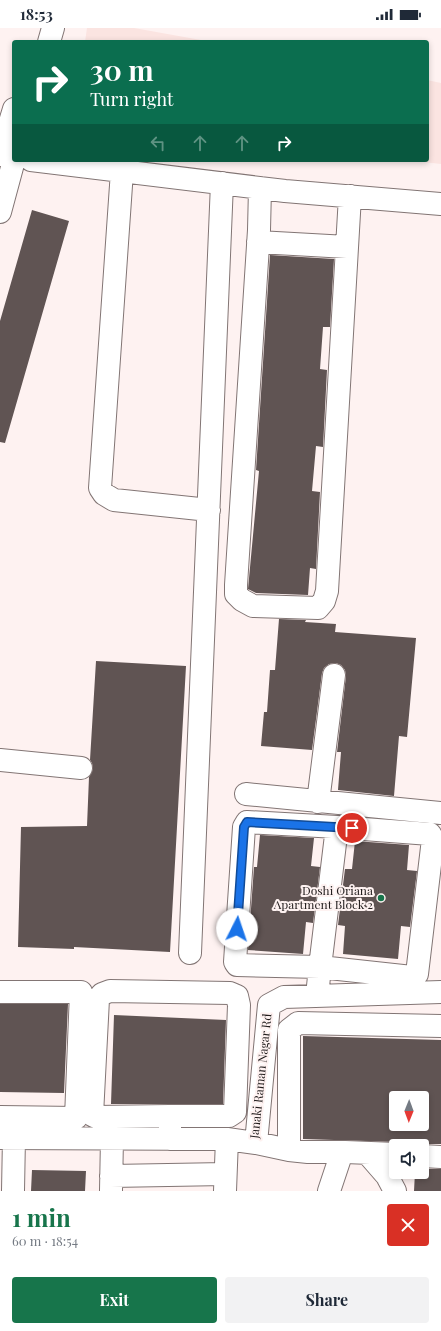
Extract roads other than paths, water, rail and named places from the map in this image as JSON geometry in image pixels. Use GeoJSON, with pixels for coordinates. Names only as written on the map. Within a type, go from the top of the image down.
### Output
{"type":"FeatureCollection","features":[{"type":"Feature","properties":{"kind":"street"},"geometry":{"type":"LineString","coordinates":[[34,40],[37,28]]}},
{"type":"Feature","properties":{"kind":"street"},"geometry":{"type":"LineString","coordinates":[[50,40],[53,28]]}},
{"type":"Feature","properties":{"kind":"street"},"geometry":{"type":"LineString","coordinates":[[12,116],[0,155],[12,158]]}},
{"type":"Feature","properties":{"kind":"street"},"geometry":{"type":"LineString","coordinates":[[0,212],[13,162]]}},
{"type":"Feature","properties":{"kind":"street"},"geometry":{"type":"LineString","coordinates":[[48,162],[260,188],[441,204]]}},
{"type":"Feature","properties":{"kind":"street"},"geometry":{"type":"LineString","coordinates":[[122,171],[100,488],[104,494],[114,500],[209,510]]}},
{"type":"Feature","properties":{"kind":"street"},"geometry":{"type":"LineString","coordinates":[[190,953],[222,183]]}},
{"type":"Feature","properties":{"kind":"street"},"geometry":{"type":"LineString","coordinates":[[260,188],[258,242],[236,585],[236,594],[242,600],[253,606],[318,608],[324,601],[327,592],[350,196]]}},
{"type":"Feature","properties":{"kind":"street"},"geometry":{"type":"LineString","coordinates":[[258,242],[347,247]]}},
{"type":"Feature","properties":{"kind":"street"},"geometry":{"type":"LineString","coordinates":[[318,802],[334,675]]}},
{"type":"Feature","properties":{"kind":"street"},"geometry":{"type":"LineString","coordinates":[[0,760],[81,768]]}},
{"type":"Feature","properties":{"kind":"street"},"geometry":{"type":"LineString","coordinates":[[246,794],[441,813]]}},
{"type":"Feature","properties":{"kind":"street"},"geometry":{"type":"LineString","coordinates":[[247,822],[430,834],[433,838],[417,974],[412,977],[320,967],[238,965],[235,962],[244,827],[247,822]]}},
{"type":"Feature","properties":{"kind":"street"},"geometry":{"type":"LineString","coordinates":[[317,996],[337,827]]}},
{"type":"Feature","properties":{"kind":"street"},"geometry":{"type":"LineString","coordinates":[[110,991],[190,992],[230,993],[237,996],[239,1004],[235,1112],[229,1116],[170,1116],[92,1115],[98,999],[102,994],[110,991]]}},
{"type":"Feature","properties":{"kind":"street"},"geometry":{"type":"LineString","coordinates":[[0,992],[81,992],[76,1118],[0,1117]]}},
{"type":"Feature","properties":{"kind":"street","name":"Janaki Raman Nagar Rd"},"geometry":{"type":"LineString","coordinates":[[7,1138],[224,1139],[256,1143],[269,1005],[284,997],[441,992]]}},
{"type":"Feature","properties":{"kind":"street"},"geometry":{"type":"LineString","coordinates":[[289,1150],[289,1030],[298,1023],[441,1026]]}},
{"type":"Feature","properties":{"kind":"street"},"geometry":{"type":"LineString","coordinates":[[170,1116],[170,1139]]}},
{"type":"Feature","properties":{"kind":"street"},"geometry":{"type":"LineString","coordinates":[[7,1138],[14,1191]]}},
{"type":"Feature","properties":{"kind":"street"},"geometry":{"type":"LineString","coordinates":[[112,1138],[111,1184],[225,1182],[224,1139]]}},
{"type":"Feature","properties":{"kind":"street"},"geometry":{"type":"LineString","coordinates":[[256,1143],[289,1150],[308,1152],[389,1154]]}},
{"type":"Feature","properties":{"kind":"street"},"geometry":{"type":"LineString","coordinates":[[329,1191],[342,1152]]}},
{"type":"Feature","properties":{"kind":"street"},"geometry":{"type":"LineString","coordinates":[[367,1153],[387,1176],[396,1191]]}},
{"type":"Feature","properties":{"kind":"street"},"geometry":{"type":"LineString","coordinates":[[429,1156],[441,1157]]}},
{"type":"Feature","properties":{"kind":"place","name":"Doshi Oriana Apartment Block 2"},"geometry":{"type":"Point","coordinates":[381,898]}}]}
